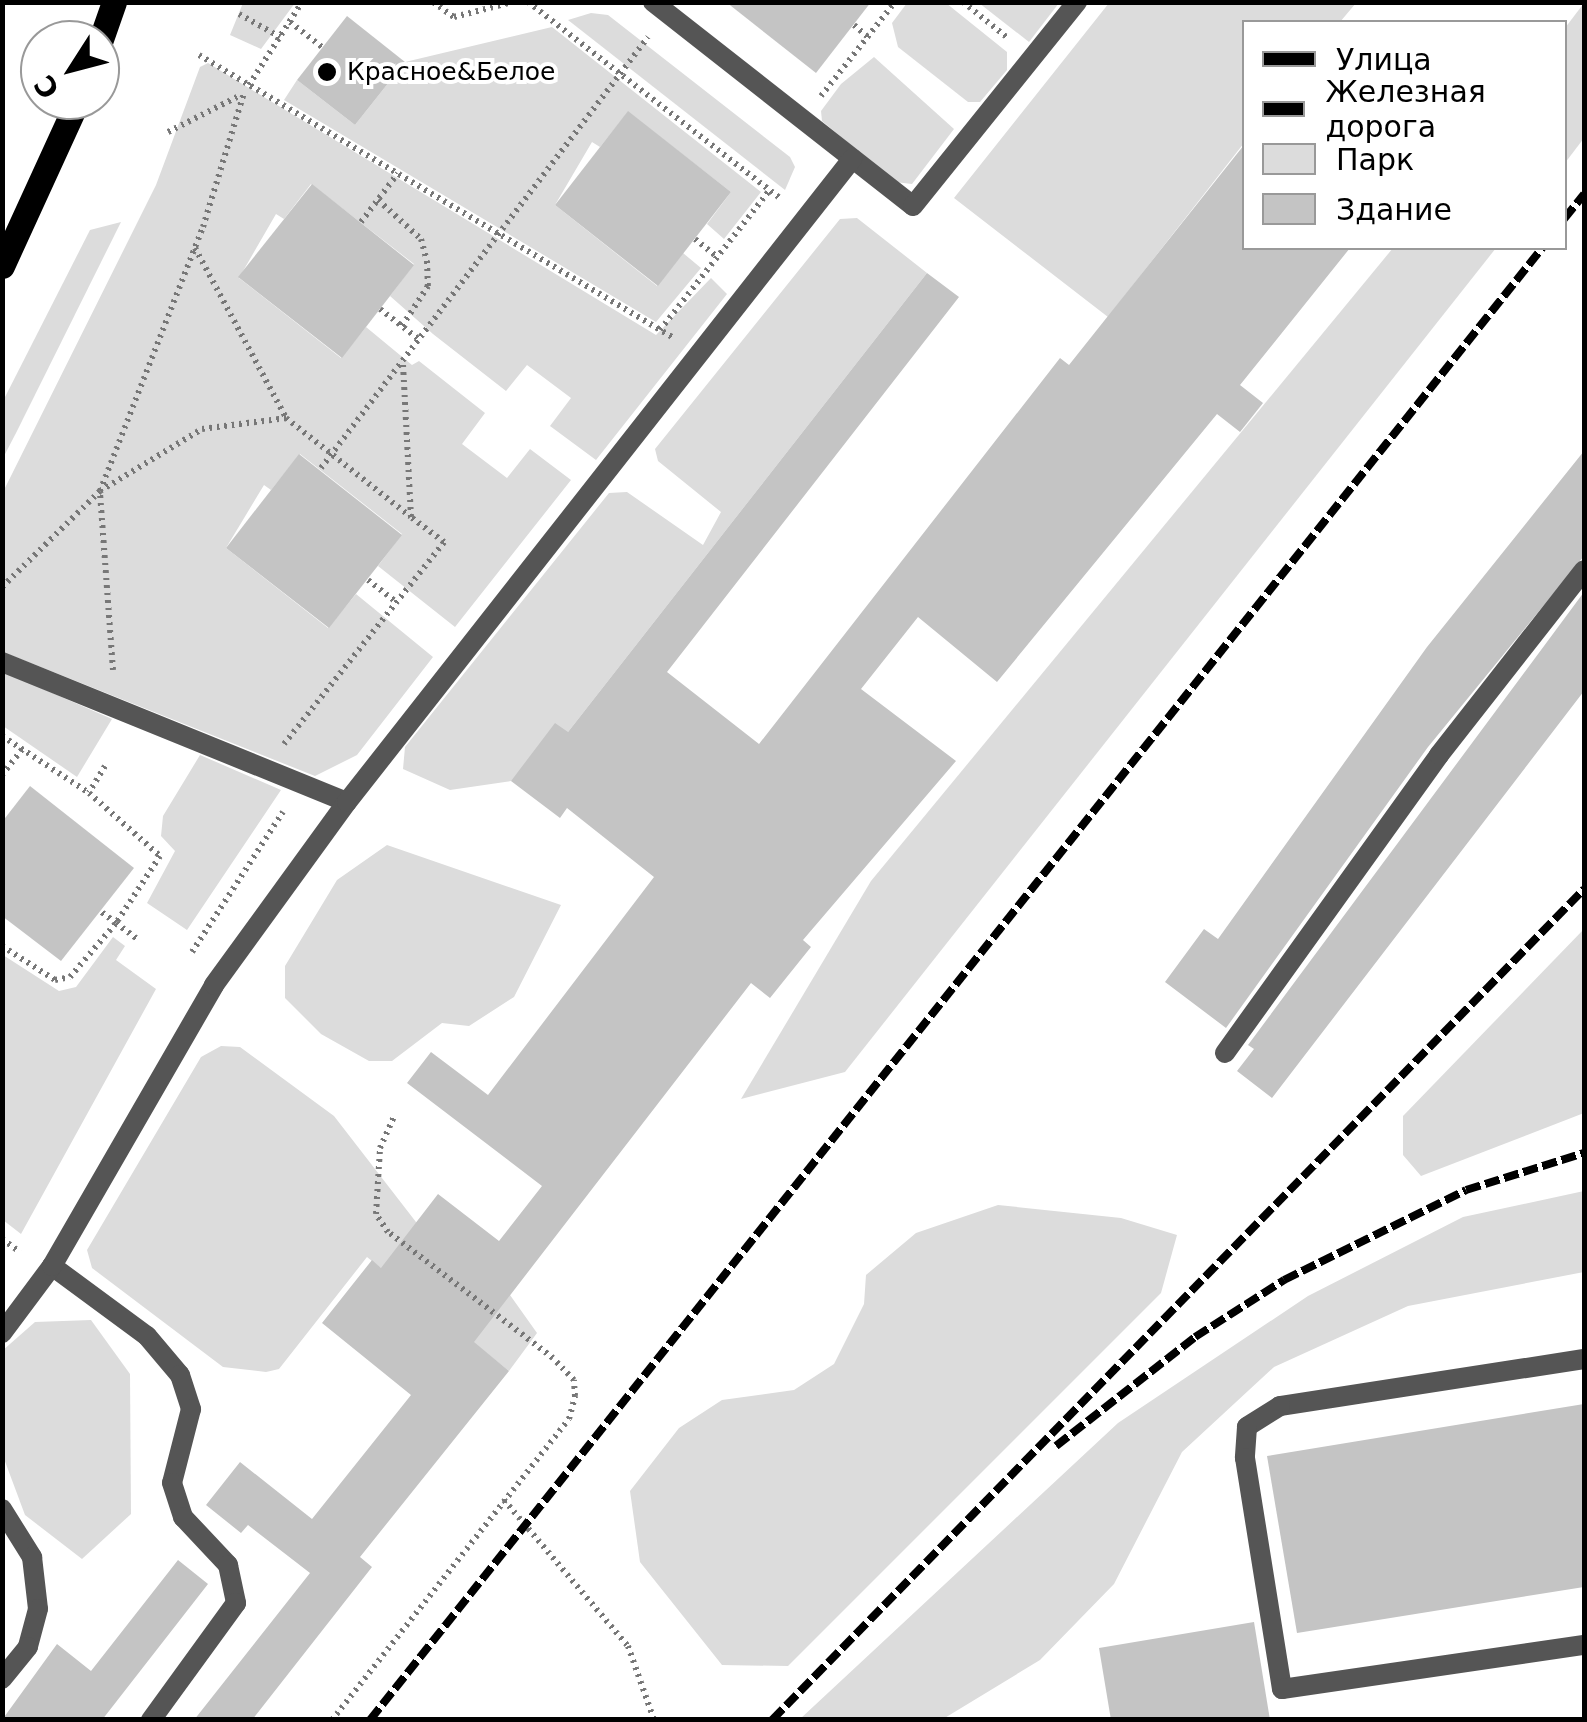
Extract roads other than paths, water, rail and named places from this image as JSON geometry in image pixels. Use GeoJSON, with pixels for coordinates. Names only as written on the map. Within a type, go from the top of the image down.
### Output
{"type":"FeatureCollection","features":[{"type":"Feature","properties":{"kind":"main road"},"geometry":{"type":"LineString","coordinates":[[2,266],[69,120]]}},
{"type":"Feature","properties":{"kind":"lane"},"geometry":{"type":"LineString","coordinates":[[658,7],[914,206],[1077,2]]}},
{"type":"Feature","properties":{"kind":"lane"},"geometry":{"type":"LineString","coordinates":[[2,1332],[52,1266],[214,984],[347,802],[852,159]]}},
{"type":"Feature","properties":{"kind":"lane"},"geometry":{"type":"LineString","coordinates":[[1224,1053],[1584,570]]}},
{"type":"Feature","properties":{"kind":"lane"},"geometry":{"type":"LineString","coordinates":[[2,662],[347,802]]}},
{"type":"Feature","properties":{"kind":"lane"},"geometry":{"type":"LineString","coordinates":[[52,1266],[147,1336],[180,1375],[190,1410],[172,1483],[183,1517],[228,1564],[236,1603],[151,1720]]}},
{"type":"Feature","properties":{"kind":"lane"},"geometry":{"type":"LineString","coordinates":[[1584,1359],[1280,1406],[1247,1428],[1245,1458],[1282,1688],[1584,1644]]}},
{"type":"Feature","properties":{"kind":"lane"},"geometry":{"type":"LineString","coordinates":[[2,1510],[32,1557],[38,1609],[28,1646],[2,1679]]}},
{"type":"Feature","properties":{"kind":"railway"},"geometry":{"type":"LineString","coordinates":[[1567,215],[1584,194]]}},
{"type":"Feature","properties":{"kind":"railway"},"geometry":{"type":"LineString","coordinates":[[370,1720],[1540,250]]}},
{"type":"Feature","properties":{"kind":"railway"},"geometry":{"type":"LineString","coordinates":[[772,1720],[1584,889]]}},
{"type":"Feature","properties":{"kind":"railway"},"geometry":{"type":"LineString","coordinates":[[1056,1446],[1195,1337],[1284,1280],[1466,1190],[1584,1153]]}},
{"type":"Feature","properties":{"kind":"place","name":"Красное&Белое"},"geometry":{"type":"Point","coordinates":[327,72]}}]}
